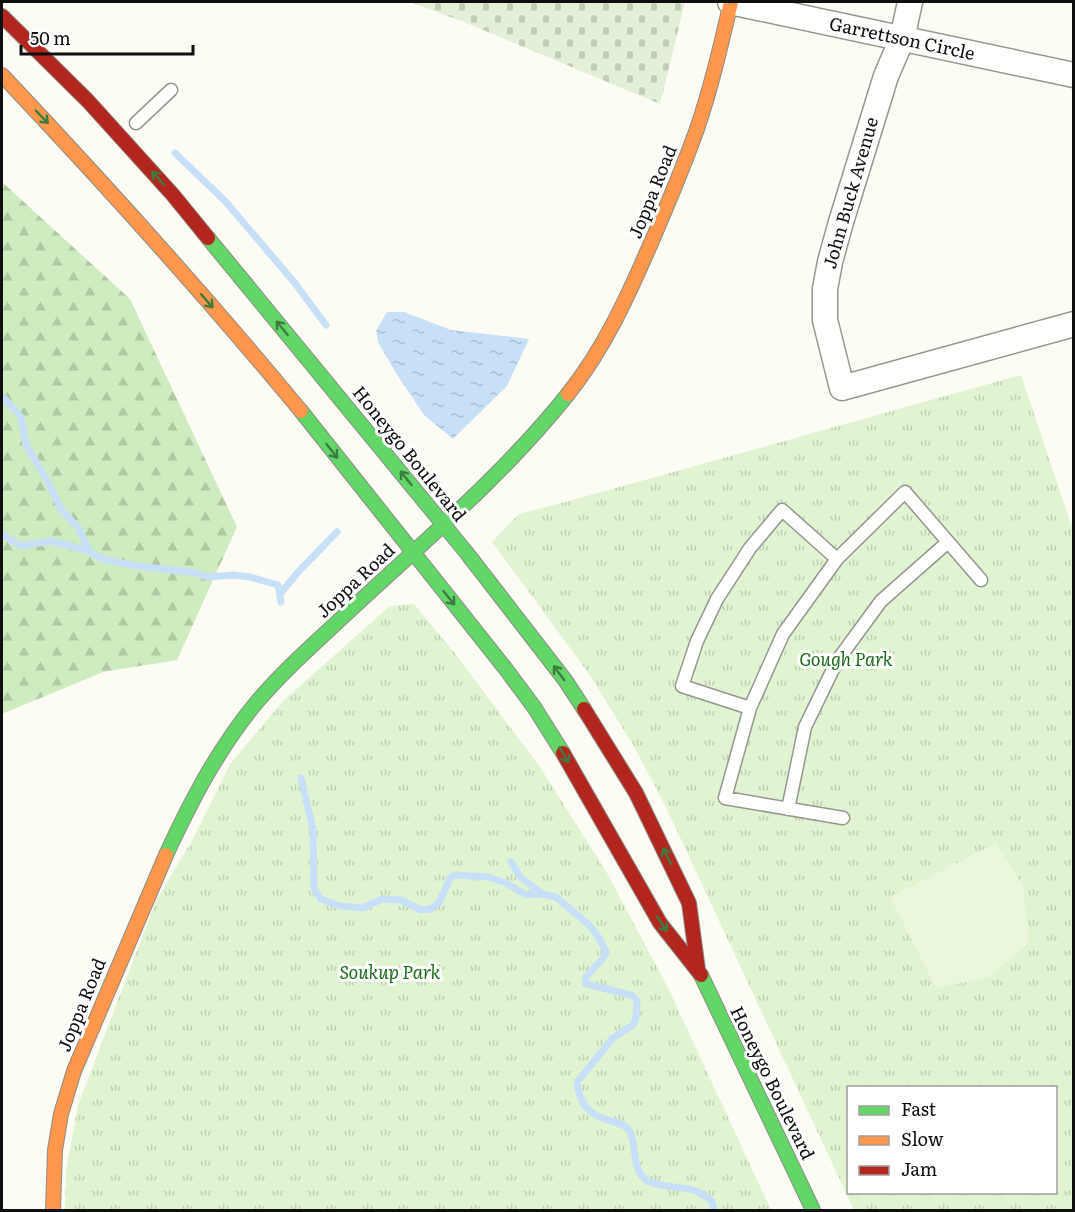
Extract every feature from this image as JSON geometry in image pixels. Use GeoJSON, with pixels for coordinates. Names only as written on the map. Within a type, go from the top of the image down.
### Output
{"type":"FeatureCollection","features":[{"type":"Feature","properties":{"kind":"main road","name":"Joppa Road"},"geometry":{"type":"LineString","coordinates":[[53,1210],[55,1150],[61,1114],[74,1071],[158,871],[208,771],[257,702],[294,663],[505,466],[543,425],[579,380],[614,323],[638,275],[678,180],[713,76],[731,2]]}},
{"type":"Feature","properties":{"kind":"main road","name":"Honeygo Boulevard"},"geometry":{"type":"LineString","coordinates":[[2,16],[88,101],[173,195],[443,524],[565,680],[636,793],[689,903],[699,972]]}},
{"type":"Feature","properties":{"kind":"main road","name":"Honeygo Boulevard"},"geometry":{"type":"LineString","coordinates":[[2,75],[169,257],[299,409],[534,707],[557,742],[660,923],[699,972],[813,1210]]}},
{"type":"Feature","properties":{"kind":"street","name":"Garrettson Circle"},"geometry":{"type":"LineString","coordinates":[[731,2],[1074,75]]}},
{"type":"Feature","properties":{"kind":"street","name":"John Buck Avenue"},"geometry":{"type":"LineString","coordinates":[[910,2],[902,39],[886,76],[841,222],[825,289],[825,320],[842,388],[1074,324]]}},
{"type":"Feature","properties":{"kind":"lane"},"geometry":{"type":"LineString","coordinates":[[136,123],[171,90]]}},
{"type":"Feature","properties":{"kind":"lane"},"geometry":{"type":"LineString","coordinates":[[843,818],[725,798],[750,708],[783,634],[837,559],[905,492],[981,580]]}},
{"type":"Feature","properties":{"kind":"lane"},"geometry":{"type":"LineString","coordinates":[[750,708],[682,686],[697,641],[717,599],[750,548],[782,510],[837,559]]}},
{"type":"Feature","properties":{"kind":"lane"},"geometry":{"type":"LineString","coordinates":[[788,809],[805,727],[837,661],[881,601],[948,542]]}},
{"type":"Feature","properties":{"kind":"green space"},"geometry":{"type":"Polygon","coordinates":[[[410,2],[685,2],[660,104],[464,22],[410,2]]]}},
{"type":"Feature","properties":{"kind":"green space"},"geometry":{"type":"Polygon","coordinates":[[[2,182],[130,299],[237,527],[177,660],[103,672],[2,714],[2,182]]]}},
{"type":"Feature","properties":{"kind":"green space","name":"Gough Park"},"geometry":{"type":"Polygon","coordinates":[[[1021,375],[1071,524],[1073,524],[1073,1210],[854,1210],[664,803],[633,745],[589,674],[492,542],[519,514],[1021,375]]]}},
{"type":"Feature","properties":{"kind":"green space","name":"Soukup Park"},"geometry":{"type":"Polygon","coordinates":[[[414,604],[457,656],[540,767],[607,873],[669,990],[771,1210],[65,1210],[66,1170],[78,1105],[156,901],[194,837],[230,764],[284,700],[390,606],[414,604]]]}},
{"type":"Feature","properties":{"kind":"green space"},"geometry":{"type":"Polygon","coordinates":[[[996,843],[1023,886],[1029,941],[990,977],[936,988],[890,897],[996,843]]]}},
{"type":"Feature","properties":{"kind":"water"},"geometry":{"type":"Polygon","coordinates":[[[387,312],[404,312],[451,330],[529,339],[507,386],[453,439],[424,415],[378,342],[376,331],[387,312]]]}},
{"type":"Feature","properties":{"kind":"waterway"},"geometry":{"type":"LineString","coordinates":[[175,153],[226,202],[294,282],[326,325]]}},
{"type":"Feature","properties":{"kind":"waterway"},"geometry":{"type":"LineString","coordinates":[[2,396],[21,417],[26,445],[61,509],[79,529],[89,551]]}},
{"type":"Feature","properties":{"kind":"waterway"},"geometry":{"type":"LineString","coordinates":[[280,594],[337,532]]}},
{"type":"Feature","properties":{"kind":"waterway"},"geometry":{"type":"LineString","coordinates":[[2,534],[21,546],[51,541],[89,551],[102,559],[137,566],[191,572],[208,577],[234,575],[250,577],[278,585],[281,602]]}},
{"type":"Feature","properties":{"kind":"waterway"},"geometry":{"type":"LineString","coordinates":[[301,778],[313,829],[314,889],[321,899],[340,906],[362,908],[382,899],[401,900],[421,910],[431,909],[439,903],[450,878],[455,875],[488,877],[506,883],[526,895],[543,894],[556,897],[590,926],[606,952],[586,977],[585,983],[631,995],[637,1002],[633,1025],[613,1038],[577,1082],[581,1098],[588,1109],[599,1117],[628,1128],[637,1166],[644,1178],[655,1184],[696,1191],[712,1201],[714,1210]]}},
{"type":"Feature","properties":{"kind":"waterway"},"geometry":{"type":"LineString","coordinates":[[511,862],[521,878],[543,894]]}},
{"type":"Feature","properties":{"kind":"traffic: fast"},"geometry":{"type":"LineString","coordinates":[[208,238],[466,552],[565,680],[584,709]]}},
{"type":"Feature","properties":{"kind":"traffic: fast"},"geometry":{"type":"LineString","coordinates":[[166,855],[206,776],[229,739],[256,703],[300,657],[489,481],[517,453],[568,394]]}},
{"type":"Feature","properties":{"kind":"traffic: fast"},"geometry":{"type":"LineString","coordinates":[[301,411],[505,668],[534,707],[563,753]]}},
{"type":"Feature","properties":{"kind":"traffic: fast"},"geometry":{"type":"LineString","coordinates":[[701,975],[813,1210]]}},
{"type":"Feature","properties":{"kind":"traffic: slow"},"geometry":{"type":"LineString","coordinates":[[568,394],[593,359],[614,322],[669,201],[702,114],[731,2]]}},
{"type":"Feature","properties":{"kind":"traffic: slow"},"geometry":{"type":"LineString","coordinates":[[2,75],[154,240],[301,411]]}},
{"type":"Feature","properties":{"kind":"traffic: slow"},"geometry":{"type":"LineString","coordinates":[[53,1210],[55,1150],[61,1114],[74,1071],[166,855]]}},
{"type":"Feature","properties":{"kind":"traffic: jam"},"geometry":{"type":"LineString","coordinates":[[2,16],[88,101],[173,195],[208,238]]}},
{"type":"Feature","properties":{"kind":"traffic: jam"},"geometry":{"type":"LineString","coordinates":[[584,709],[636,793],[689,903],[698,970]]}},
{"type":"Feature","properties":{"kind":"traffic: jam"},"geometry":{"type":"LineString","coordinates":[[563,753],[660,923],[701,975]]}}]}
